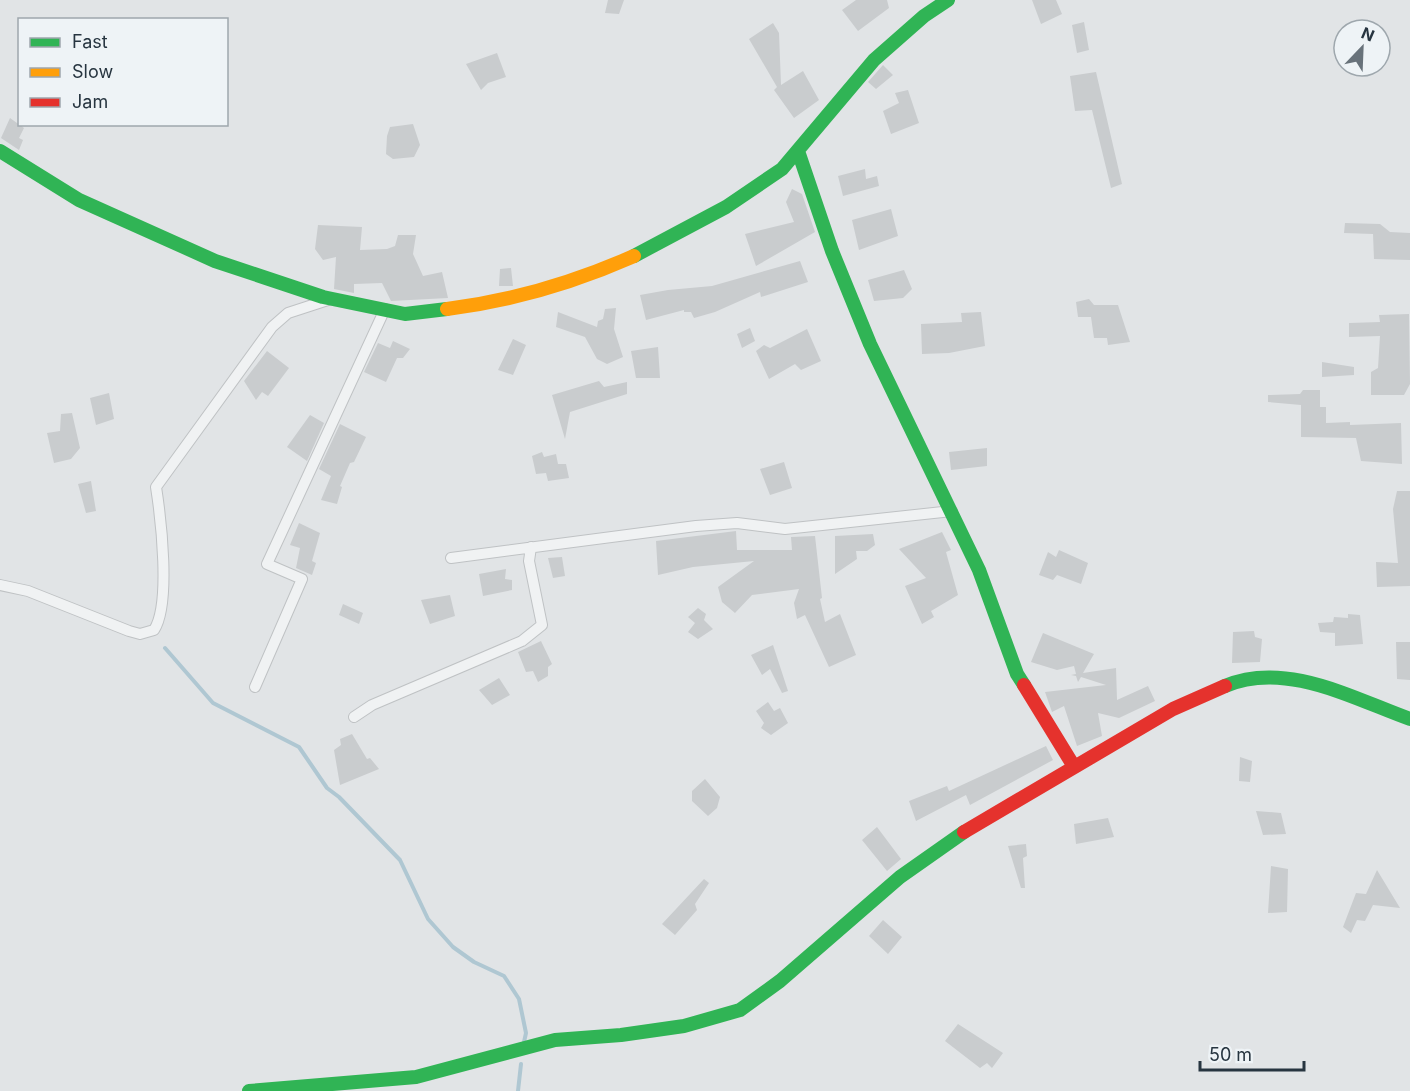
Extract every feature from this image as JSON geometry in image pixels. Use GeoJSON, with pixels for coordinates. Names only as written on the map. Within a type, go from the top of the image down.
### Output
{"type":"FeatureCollection","features":[{"type":"Feature","properties":{"kind":"street"},"geometry":{"type":"LineString","coordinates":[[0,151],[79,200],[204,257],[331,298],[405,314],[478,305],[587,277],[650,249],[726,207],[782,169],[874,60],[924,16],[948,0]]}},
{"type":"Feature","properties":{"kind":"street"},"geometry":{"type":"LineString","coordinates":[[798,151],[832,251],[870,344],[979,570],[1017,674],[1073,765]]}},
{"type":"Feature","properties":{"kind":"street"},"geometry":{"type":"LineString","coordinates":[[0,585],[28,591],[129,632],[147,633],[154,630],[161,615],[162,592],[160,515],[156,487],[276,323],[288,313],[331,298]]}},
{"type":"Feature","properties":{"kind":"street"},"geometry":{"type":"LineString","coordinates":[[255,687],[302,579],[267,564],[385,309]]}},
{"type":"Feature","properties":{"kind":"street"},"geometry":{"type":"LineString","coordinates":[[451,558],[706,525],[737,523],[785,529],[952,511]]}},
{"type":"Feature","properties":{"kind":"street"},"geometry":{"type":"LineString","coordinates":[[354,717],[372,705],[522,641],[537,631],[542,625],[529,561],[531,547]]}},
{"type":"Feature","properties":{"kind":"street"},"geometry":{"type":"LineString","coordinates":[[249,1091],[416,1077],[555,1040],[621,1035],[684,1026],[740,1010],[780,981],[900,877],[981,820],[1173,709],[1238,681],[1274,678],[1309,682],[1410,718]]}},
{"type":"Feature","properties":{"kind":"building"},"geometry":{"type":"Polygon","coordinates":[[[608,0],[624,0],[619,14],[605,13],[608,0]]]}},
{"type":"Feature","properties":{"kind":"building"},"geometry":{"type":"Polygon","coordinates":[[[856,0],[887,0],[889,8],[858,31],[842,10],[856,0]]]}},
{"type":"Feature","properties":{"kind":"building"},"geometry":{"type":"Polygon","coordinates":[[[1032,0],[1056,0],[1062,14],[1041,24],[1032,0]]]}},
{"type":"Feature","properties":{"kind":"building"},"geometry":{"type":"Polygon","coordinates":[[[1084,22],[1089,50],[1077,53],[1072,25],[1084,22]]]}},
{"type":"Feature","properties":{"kind":"building"},"geometry":{"type":"Polygon","coordinates":[[[773,23],[779,33],[781,85],[803,71],[819,100],[794,118],[774,90],[777,87],[749,39],[773,23]]]}},
{"type":"Feature","properties":{"kind":"building"},"geometry":{"type":"Polygon","coordinates":[[[497,53],[506,77],[488,83],[481,90],[466,64],[497,53]]]}},
{"type":"Feature","properties":{"kind":"building"},"geometry":{"type":"Polygon","coordinates":[[[883,65],[893,75],[876,89],[868,82],[883,65]]]}},
{"type":"Feature","properties":{"kind":"building"},"geometry":{"type":"Polygon","coordinates":[[[1096,72],[1122,184],[1111,188],[1092,110],[1075,111],[1070,76],[1096,72]]]}},
{"type":"Feature","properties":{"kind":"building"},"geometry":{"type":"Polygon","coordinates":[[[908,90],[919,123],[891,134],[883,111],[899,103],[895,93],[908,90]]]}},
{"type":"Feature","properties":{"kind":"building"},"geometry":{"type":"Polygon","coordinates":[[[10,118],[18,126],[24,128],[19,138],[23,140],[19,150],[1,138],[10,118]]]}},
{"type":"Feature","properties":{"kind":"building"},"geometry":{"type":"Polygon","coordinates":[[[413,124],[420,145],[414,157],[393,159],[386,154],[390,127],[413,124]]]}},
{"type":"Feature","properties":{"kind":"building"},"geometry":{"type":"Polygon","coordinates":[[[865,169],[866,179],[877,176],[879,186],[843,196],[838,176],[865,169]]]}},
{"type":"Feature","properties":{"kind":"building"},"geometry":{"type":"Polygon","coordinates":[[[792,189],[802,194],[815,232],[756,266],[745,234],[794,222],[786,202],[792,189]]]}},
{"type":"Feature","properties":{"kind":"building"},"geometry":{"type":"Polygon","coordinates":[[[891,209],[898,236],[859,250],[852,220],[891,209]]]}},
{"type":"Feature","properties":{"kind":"building"},"geometry":{"type":"Polygon","coordinates":[[[1345,223],[1380,224],[1390,232],[1410,233],[1410,260],[1374,259],[1373,234],[1344,233],[1345,223]]]}},
{"type":"Feature","properties":{"kind":"building"},"geometry":{"type":"Polygon","coordinates":[[[318,225],[362,227],[360,250],[387,249],[395,246],[398,235],[416,235],[413,254],[423,276],[442,272],[448,298],[391,301],[382,283],[354,284],[354,293],[334,289],[336,257],[323,260],[315,249],[318,225]]]}},
{"type":"Feature","properties":{"kind":"building"},"geometry":{"type":"Polygon","coordinates":[[[800,261],[808,282],[761,297],[760,292],[715,312],[694,318],[691,312],[684,312],[684,310],[646,320],[640,295],[712,286],[800,261]]]}},
{"type":"Feature","properties":{"kind":"building"},"geometry":{"type":"Polygon","coordinates":[[[511,268],[513,286],[499,286],[500,269],[511,268]]]}},
{"type":"Feature","properties":{"kind":"building"},"geometry":{"type":"Polygon","coordinates":[[[904,270],[912,289],[903,298],[874,301],[868,280],[904,270]]]}},
{"type":"Feature","properties":{"kind":"building"},"geometry":{"type":"Polygon","coordinates":[[[1089,299],[1094,305],[1118,305],[1130,342],[1108,345],[1107,338],[1094,338],[1091,317],[1078,317],[1076,302],[1089,299]]]}},
{"type":"Feature","properties":{"kind":"building"},"geometry":{"type":"Polygon","coordinates":[[[616,308],[614,329],[623,357],[607,364],[597,359],[585,337],[556,327],[558,312],[597,327],[598,321],[603,319],[605,309],[616,308]]]}},
{"type":"Feature","properties":{"kind":"building"},"geometry":{"type":"Polygon","coordinates":[[[981,312],[985,346],[949,353],[922,354],[921,324],[962,322],[961,313],[981,312]]]}},
{"type":"Feature","properties":{"kind":"building"},"geometry":{"type":"Polygon","coordinates":[[[1409,314],[1410,384],[1404,395],[1371,395],[1371,372],[1378,368],[1380,336],[1349,337],[1349,323],[1380,322],[1379,315],[1409,314]]]}},
{"type":"Feature","properties":{"kind":"building"},"geometry":{"type":"Polygon","coordinates":[[[750,328],[755,341],[742,348],[737,334],[750,328]]]}},
{"type":"Feature","properties":{"kind":"building"},"geometry":{"type":"Polygon","coordinates":[[[807,329],[821,361],[801,370],[795,364],[769,379],[756,351],[764,345],[770,348],[807,329]]]}},
{"type":"Feature","properties":{"kind":"building"},"geometry":{"type":"Polygon","coordinates":[[[513,339],[526,345],[513,375],[498,370],[513,339]]]}},
{"type":"Feature","properties":{"kind":"building"},"geometry":{"type":"Polygon","coordinates":[[[393,341],[410,349],[403,358],[397,358],[386,382],[364,372],[378,343],[390,348],[393,341]]]}},
{"type":"Feature","properties":{"kind":"building"},"geometry":{"type":"Polygon","coordinates":[[[658,347],[660,378],[636,378],[631,351],[658,347]]]}},
{"type":"Feature","properties":{"kind":"building"},"geometry":{"type":"Polygon","coordinates":[[[267,351],[289,368],[268,396],[262,392],[256,400],[244,381],[267,351]]]}},
{"type":"Feature","properties":{"kind":"building"},"geometry":{"type":"Polygon","coordinates":[[[1322,362],[1354,367],[1354,375],[1322,377],[1322,362]]]}},
{"type":"Feature","properties":{"kind":"building"},"geometry":{"type":"Polygon","coordinates":[[[599,381],[604,387],[627,382],[627,394],[570,412],[565,439],[552,395],[599,381]]]}},
{"type":"Feature","properties":{"kind":"building"},"geometry":{"type":"Polygon","coordinates":[[[1303,390],[1320,390],[1320,407],[1326,407],[1326,423],[1350,422],[1350,425],[1401,423],[1402,464],[1361,461],[1356,438],[1301,437],[1301,405],[1268,402],[1268,395],[1300,394],[1303,390]]]}},
{"type":"Feature","properties":{"kind":"building"},"geometry":{"type":"Polygon","coordinates":[[[109,393],[114,419],[96,425],[90,398],[109,393]]]}},
{"type":"Feature","properties":{"kind":"building"},"geometry":{"type":"Polygon","coordinates":[[[72,413],[80,448],[71,459],[54,463],[47,433],[60,431],[61,414],[72,413]]]}},
{"type":"Feature","properties":{"kind":"building"},"geometry":{"type":"Polygon","coordinates":[[[310,415],[324,423],[307,461],[287,447],[310,415]]]}},
{"type":"Feature","properties":{"kind":"building"},"geometry":{"type":"Polygon","coordinates":[[[340,424],[366,437],[354,462],[350,463],[340,486],[342,487],[337,504],[321,500],[331,476],[319,469],[340,424]]]}},
{"type":"Feature","properties":{"kind":"building"},"geometry":{"type":"Polygon","coordinates":[[[987,448],[987,466],[951,470],[949,452],[987,448]]]}},
{"type":"Feature","properties":{"kind":"building"},"geometry":{"type":"Polygon","coordinates":[[[542,452],[544,457],[556,454],[558,464],[566,464],[569,478],[548,481],[546,473],[536,474],[532,456],[542,452]]]}},
{"type":"Feature","properties":{"kind":"building"},"geometry":{"type":"Polygon","coordinates":[[[784,462],[792,488],[770,495],[760,469],[784,462]]]}},
{"type":"Feature","properties":{"kind":"building"},"geometry":{"type":"Polygon","coordinates":[[[91,481],[96,511],[86,513],[78,484],[91,481]]]}},
{"type":"Feature","properties":{"kind":"building"},"geometry":{"type":"Polygon","coordinates":[[[1397,491],[1410,491],[1410,586],[1377,587],[1376,562],[1398,563],[1393,509],[1397,491]]]}},
{"type":"Feature","properties":{"kind":"building"},"geometry":{"type":"Polygon","coordinates":[[[299,523],[320,533],[312,561],[316,563],[312,575],[296,568],[300,548],[290,545],[299,523]]]}},
{"type":"Feature","properties":{"kind":"building"},"geometry":{"type":"Polygon","coordinates":[[[736,531],[737,550],[792,550],[791,537],[815,536],[822,598],[820,599],[825,622],[840,614],[856,655],[829,667],[805,615],[797,619],[794,603],[799,589],[752,595],[735,613],[722,602],[718,587],[754,561],[693,567],[658,575],[656,541],[736,531]]]}},
{"type":"Feature","properties":{"kind":"building"},"geometry":{"type":"Polygon","coordinates":[[[942,532],[951,550],[946,552],[958,595],[931,611],[934,617],[922,624],[905,586],[926,578],[899,549],[942,532]]]}},
{"type":"Feature","properties":{"kind":"building"},"geometry":{"type":"Polygon","coordinates":[[[873,534],[875,545],[867,551],[856,551],[857,559],[835,574],[835,536],[873,534]]]}},
{"type":"Feature","properties":{"kind":"building"},"geometry":{"type":"Polygon","coordinates":[[[1059,550],[1088,563],[1081,584],[1057,575],[1053,580],[1039,575],[1048,552],[1056,557],[1059,550]]]}},
{"type":"Feature","properties":{"kind":"building"},"geometry":{"type":"Polygon","coordinates":[[[562,557],[565,576],[553,578],[548,558],[562,557]]]}},
{"type":"Feature","properties":{"kind":"building"},"geometry":{"type":"Polygon","coordinates":[[[506,569],[505,579],[512,580],[512,590],[483,596],[479,574],[506,569]]]}},
{"type":"Feature","properties":{"kind":"building"},"geometry":{"type":"Polygon","coordinates":[[[450,595],[455,616],[430,624],[421,600],[450,595]]]}},
{"type":"Feature","properties":{"kind":"building"},"geometry":{"type":"Polygon","coordinates":[[[343,604],[363,613],[359,624],[339,615],[343,604]]]}},
{"type":"Feature","properties":{"kind":"building"},"geometry":{"type":"Polygon","coordinates":[[[698,608],[706,614],[704,620],[713,629],[698,639],[688,632],[695,623],[688,617],[698,608]]]}},
{"type":"Feature","properties":{"kind":"building"},"geometry":{"type":"Polygon","coordinates":[[[1348,614],[1360,615],[1363,644],[1335,646],[1335,633],[1320,632],[1318,623],[1333,622],[1334,617],[1348,618],[1348,614]]]}},
{"type":"Feature","properties":{"kind":"building"},"geometry":{"type":"Polygon","coordinates":[[[1254,631],[1255,637],[1262,639],[1260,662],[1232,663],[1233,632],[1254,631]]]}},
{"type":"Feature","properties":{"kind":"building"},"geometry":{"type":"Polygon","coordinates":[[[1043,633],[1094,654],[1083,673],[1116,668],[1117,700],[1148,686],[1155,701],[1119,718],[1098,713],[1102,736],[1077,746],[1064,706],[1052,712],[1045,692],[1106,685],[1081,677],[1078,682],[1076,676],[1071,675],[1076,674],[1074,666],[1057,670],[1031,662],[1043,633]]]}},
{"type":"Feature","properties":{"kind":"building"},"geometry":{"type":"Polygon","coordinates":[[[541,641],[552,664],[548,667],[548,676],[538,682],[533,671],[526,672],[518,652],[541,641]]]}},
{"type":"Feature","properties":{"kind":"building"},"geometry":{"type":"Polygon","coordinates":[[[1396,642],[1410,642],[1410,680],[1397,679],[1396,642]]]}},
{"type":"Feature","properties":{"kind":"building"},"geometry":{"type":"Polygon","coordinates":[[[773,645],[788,691],[782,693],[770,669],[762,675],[751,655],[773,645]]]}},
{"type":"Feature","properties":{"kind":"building"},"geometry":{"type":"Polygon","coordinates":[[[499,678],[510,695],[492,705],[479,690],[499,678]]]}},
{"type":"Feature","properties":{"kind":"building"},"geometry":{"type":"Polygon","coordinates":[[[768,702],[774,711],[780,708],[788,723],[771,735],[761,728],[764,723],[756,711],[768,702]]]}},
{"type":"Feature","properties":{"kind":"building"},"geometry":{"type":"Polygon","coordinates":[[[352,734],[367,759],[370,758],[379,769],[340,785],[334,750],[341,745],[340,739],[352,734]]]}},
{"type":"Feature","properties":{"kind":"building"},"geometry":{"type":"Polygon","coordinates":[[[1046,746],[1053,760],[970,805],[966,795],[916,821],[909,801],[947,786],[949,791],[1046,746]]]}},
{"type":"Feature","properties":{"kind":"building"},"geometry":{"type":"Polygon","coordinates":[[[1240,757],[1252,761],[1250,782],[1239,781],[1240,757]]]}},
{"type":"Feature","properties":{"kind":"building"},"geometry":{"type":"Polygon","coordinates":[[[705,779],[720,797],[717,808],[708,816],[692,801],[692,791],[705,779]]]}},
{"type":"Feature","properties":{"kind":"building"},"geometry":{"type":"Polygon","coordinates":[[[1256,811],[1281,813],[1286,834],[1263,835],[1256,811]]]}},
{"type":"Feature","properties":{"kind":"building"},"geometry":{"type":"Polygon","coordinates":[[[1108,818],[1114,837],[1076,844],[1074,824],[1108,818]]]}},
{"type":"Feature","properties":{"kind":"building"},"geometry":{"type":"Polygon","coordinates":[[[877,827],[901,859],[887,871],[862,840],[877,827]]]}},
{"type":"Feature","properties":{"kind":"building"},"geometry":{"type":"Polygon","coordinates":[[[1026,844],[1027,856],[1023,858],[1025,888],[1021,888],[1008,846],[1026,844]]]}},
{"type":"Feature","properties":{"kind":"building"},"geometry":{"type":"Polygon","coordinates":[[[1271,866],[1288,869],[1287,912],[1268,913],[1271,866]]]}},
{"type":"Feature","properties":{"kind":"building"},"geometry":{"type":"Polygon","coordinates":[[[1377,870],[1400,908],[1373,905],[1365,921],[1357,920],[1351,933],[1343,927],[1356,893],[1366,894],[1377,870]]]}},
{"type":"Feature","properties":{"kind":"building"},"geometry":{"type":"Polygon","coordinates":[[[704,879],[709,883],[695,904],[697,910],[675,935],[662,924],[704,879]]]}},
{"type":"Feature","properties":{"kind":"building"},"geometry":{"type":"Polygon","coordinates":[[[883,920],[902,937],[888,954],[869,936],[883,920]]]}},
{"type":"Feature","properties":{"kind":"building"},"geometry":{"type":"Polygon","coordinates":[[[958,1024],[1003,1053],[992,1068],[987,1063],[980,1068],[945,1041],[958,1024]]]}},
{"type":"Feature","properties":{"kind":"waterway"},"geometry":{"type":"LineString","coordinates":[[165,648],[213,703],[299,747],[327,788],[339,797],[400,860],[428,919],[453,947],[474,962],[504,976],[519,999],[526,1033],[524,1042]]}},
{"type":"Feature","properties":{"kind":"waterway"},"geometry":{"type":"LineString","coordinates":[[518,1091],[521,1064]]}},
{"type":"Feature","properties":{"kind":"traffic: fast"},"geometry":{"type":"LineString","coordinates":[[634,256],[726,207],[782,169],[874,60],[924,16],[948,0]]}},
{"type":"Feature","properties":{"kind":"traffic: fast"},"geometry":{"type":"LineString","coordinates":[[0,151],[79,200],[215,261],[323,297],[405,314],[447,309]]}},
{"type":"Feature","properties":{"kind":"traffic: fast"},"geometry":{"type":"LineString","coordinates":[[798,151],[832,251],[870,344],[979,570],[1017,674],[1024,685]]}},
{"type":"Feature","properties":{"kind":"traffic: fast"},"geometry":{"type":"LineString","coordinates":[[1225,686],[1248,679],[1271,677],[1295,680],[1343,693],[1410,719]]}},
{"type":"Feature","properties":{"kind":"traffic: fast"},"geometry":{"type":"LineString","coordinates":[[249,1091],[416,1077],[555,1040],[621,1035],[684,1026],[740,1010],[780,981],[900,877],[964,832]]}},
{"type":"Feature","properties":{"kind":"traffic: slow"},"geometry":{"type":"LineString","coordinates":[[447,309],[519,296],[589,274],[634,256]]}},
{"type":"Feature","properties":{"kind":"traffic: jam"},"geometry":{"type":"LineString","coordinates":[[1024,685],[1073,765]]}},
{"type":"Feature","properties":{"kind":"traffic: jam"},"geometry":{"type":"LineString","coordinates":[[964,832],[1173,709],[1225,686]]}}]}
